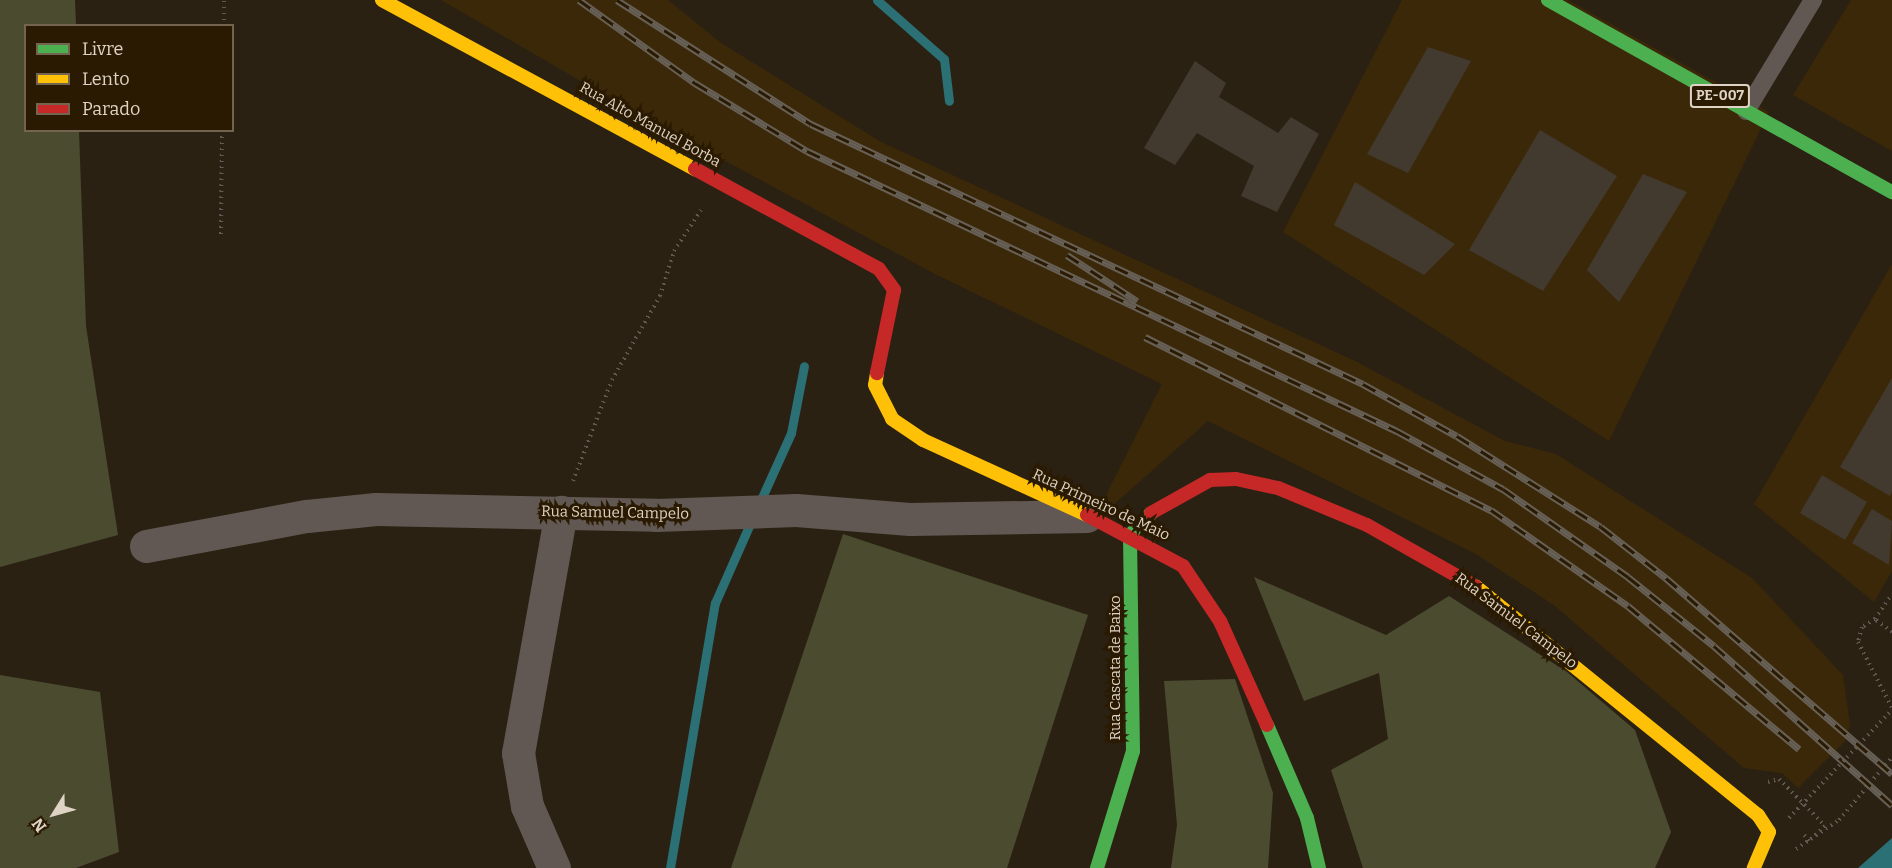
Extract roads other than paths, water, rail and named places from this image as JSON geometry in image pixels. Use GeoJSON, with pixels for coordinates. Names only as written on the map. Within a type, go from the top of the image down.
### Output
{"type":"FeatureCollection","features":[{"type":"Feature","properties":{"kind":"street","name":"Rua Alto Manuel Borba"},"geometry":{"type":"LineString","coordinates":[[382,0],[879,269],[894,290]]}},
{"type":"Feature","properties":{"kind":"street","name":"PE-007"},"geometry":{"type":"LineString","coordinates":[[1548,0],[1892,192]]}},
{"type":"Feature","properties":{"kind":"street","name":"Rua Primeiro de Maio"},"geometry":{"type":"LineString","coordinates":[[894,290],[875,385],[892,418],[923,440],[1130,535],[1183,566],[1220,621],[1306,818],[1319,868]]}},
{"type":"Feature","properties":{"kind":"street","name":"Rua Samuel Campelo"},"geometry":{"type":"LineString","coordinates":[[1130,535],[1153,511],[1186,490],[1210,480],[1236,479],[1278,488],[1367,525],[1469,581],[1732,791],[1767,827],[1757,862]]}},
{"type":"Feature","properties":{"kind":"street","name":"Rua Samuel Campelo"},"geometry":{"type":"LineString","coordinates":[[146,546],[307,516],[376,509],[732,514],[796,510],[910,519],[1087,516]]}},
{"type":"Feature","properties":{"kind":"street"},"geometry":{"type":"LineString","coordinates":[[554,868],[527,806],[518,753],[561,512]]}},
{"type":"Feature","properties":{"kind":"street","name":"Rua Cascata de Baixo"},"geometry":{"type":"LineString","coordinates":[[1097,868],[1133,752],[1130,535]]}},
{"type":"Feature","properties":{"kind":"lane"},"geometry":{"type":"LineString","coordinates":[[1746,111],[1812,0]]}},
{"type":"Feature","properties":{"kind":"water"},"geometry":{"type":"Polygon","coordinates":[[[1892,838],[1892,868],[1858,868],[1892,838]]]}},
{"type":"Feature","properties":{"kind":"waterway"},"geometry":{"type":"LineString","coordinates":[[877,0],[944,59],[949,101]]}},
{"type":"Feature","properties":{"kind":"waterway"},"geometry":{"type":"LineString","coordinates":[[759,504],[791,433],[804,366]]}},
{"type":"Feature","properties":{"kind":"waterway"},"geometry":{"type":"LineString","coordinates":[[670,868],[715,603],[752,519]]}},
{"type":"Feature","properties":{"kind":"railway"},"geometry":{"type":"LineString","coordinates":[[579,0],[695,83],[807,151],[1397,431],[1503,489],[1628,577],[1714,646],[1892,805]]}},
{"type":"Feature","properties":{"kind":"railway"},"geometry":{"type":"LineString","coordinates":[[617,0],[811,124],[1363,384],[1457,436],[1601,527],[1666,578],[1892,774]]}},
{"type":"Feature","properties":{"kind":"railway"},"geometry":{"type":"LineString","coordinates":[[1067,255],[1137,301]]}},
{"type":"Feature","properties":{"kind":"railway"},"geometry":{"type":"LineString","coordinates":[[1145,337],[1491,510],[1628,606],[1799,749]]}}]}
